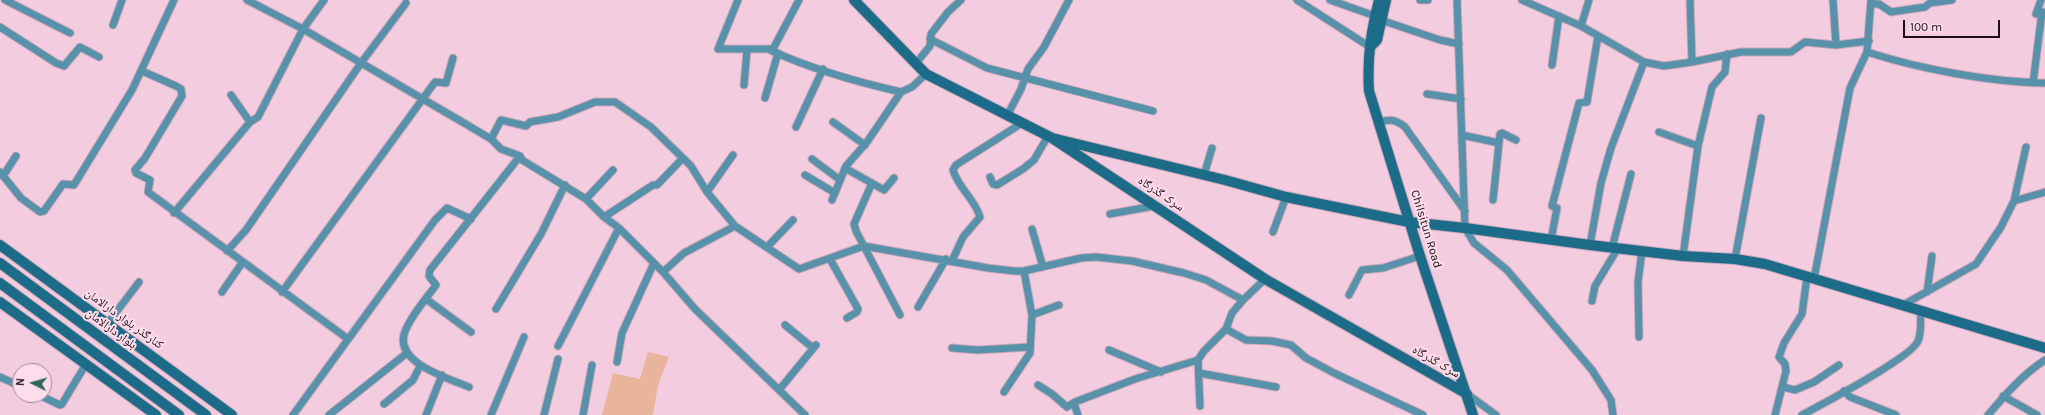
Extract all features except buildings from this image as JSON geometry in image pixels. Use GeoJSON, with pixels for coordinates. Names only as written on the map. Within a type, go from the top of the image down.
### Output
{"type":"FeatureCollection","features":[{"type":"Feature","properties":{"kind":"main road","name":"سرک گذرگاه"},"geometry":{"type":"LineString","coordinates":[[854,0],[917,62],[926,74],[1050,137],[1265,279],[1467,394]]}},
{"type":"Feature","properties":{"kind":"main road","name":"Chilsitun Road"},"geometry":{"type":"LineString","coordinates":[[1378,0],[1378,18]]}},
{"type":"Feature","properties":{"kind":"main road","name":"Chilsitun Road"},"geometry":{"type":"LineString","coordinates":[[1386,0],[1370,39],[1368,66],[1369,91],[1409,222],[1473,415]]}},
{"type":"Feature","properties":{"kind":"main road"},"geometry":{"type":"LineString","coordinates":[[1050,137],[1286,197],[1409,222],[1615,248],[1683,256],[1735,259],[1765,264],[2045,348]]}},
{"type":"Feature","properties":{"kind":"main road","name":"کنارگذر بلوار دارالامان"},"geometry":{"type":"LineString","coordinates":[[0,245],[232,415]]}},
{"type":"Feature","properties":{"kind":"main road","name":"بلوار دارالامان"},"geometry":{"type":"LineString","coordinates":[[0,264],[206,415]]}},
{"type":"Feature","properties":{"kind":"main road"},"geometry":{"type":"LineString","coordinates":[[0,283],[179,415]]}},
{"type":"Feature","properties":{"kind":"main road"},"geometry":{"type":"LineString","coordinates":[[0,302],[156,415]]}},
{"type":"Feature","properties":{"kind":"street"},"geometry":{"type":"LineString","coordinates":[[5,0],[70,34]]}},
{"type":"Feature","properties":{"kind":"street"},"geometry":{"type":"LineString","coordinates":[[113,25],[122,0]]}},
{"type":"Feature","properties":{"kind":"street"},"geometry":{"type":"LineString","coordinates":[[16,156],[2,174],[22,198],[42,212],[63,184],[74,185],[132,90],[174,0]]}},
{"type":"Feature","properties":{"kind":"street"},"geometry":{"type":"LineString","coordinates":[[247,0],[302,29],[491,139],[501,149],[520,156],[522,160],[586,199],[604,217],[619,228],[663,272],[695,308],[805,415]]}},
{"type":"Feature","properties":{"kind":"street"},"geometry":{"type":"LineString","coordinates":[[174,213],[250,122],[258,117],[302,29],[324,0]]}},
{"type":"Feature","properties":{"kind":"street"},"geometry":{"type":"LineString","coordinates":[[738,0],[718,48],[770,50],[823,69],[873,85],[901,92]]}},
{"type":"Feature","properties":{"kind":"street"},"geometry":{"type":"LineString","coordinates":[[770,50],[774,46],[799,0]]}},
{"type":"Feature","properties":{"kind":"street"},"geometry":{"type":"LineString","coordinates":[[917,62],[927,52],[930,46],[931,34],[948,12],[961,0]]}},
{"type":"Feature","properties":{"kind":"street"},"geometry":{"type":"LineString","coordinates":[[1008,116],[1026,78],[1028,68],[1044,47],[1069,0]]}},
{"type":"Feature","properties":{"kind":"street"},"geometry":{"type":"LineString","coordinates":[[1297,0],[1370,47]]}},
{"type":"Feature","properties":{"kind":"street"},"geometry":{"type":"LineString","coordinates":[[1330,0],[1440,40],[1459,44]]}},
{"type":"Feature","properties":{"kind":"street"},"geometry":{"type":"LineString","coordinates":[[1420,0],[1428,0]]}},
{"type":"Feature","properties":{"kind":"street"},"geometry":{"type":"LineString","coordinates":[[1456,0],[1459,44],[1465,228],[1474,243],[1507,270],[1592,370],[1611,400],[1613,415]]}},
{"type":"Feature","properties":{"kind":"street"},"geometry":{"type":"LineString","coordinates":[[1522,0],[1581,26],[1644,62],[1664,66],[1741,52],[1791,52],[1805,42],[1836,45],[1869,41]]}},
{"type":"Feature","properties":{"kind":"street"},"geometry":{"type":"LineString","coordinates":[[1581,26],[1589,0]]}},
{"type":"Feature","properties":{"kind":"street"},"geometry":{"type":"LineString","coordinates":[[1690,0],[1692,62]]}},
{"type":"Feature","properties":{"kind":"street"},"geometry":{"type":"LineString","coordinates":[[1833,0],[1836,45]]}},
{"type":"Feature","properties":{"kind":"street"},"geometry":{"type":"LineString","coordinates":[[1775,415],[1786,371],[1785,364],[1779,357],[1784,343],[1802,314],[1811,278],[1850,88],[1867,52],[1872,2],[1879,4],[1891,12],[1952,0]]}},
{"type":"Feature","properties":{"kind":"street"},"geometry":{"type":"LineString","coordinates":[[2033,82],[2044,12],[2036,14],[2041,0]]}},
{"type":"Feature","properties":{"kind":"street"},"geometry":{"type":"LineString","coordinates":[[227,251],[250,224],[361,63],[406,3]]}},
{"type":"Feature","properties":{"kind":"street"},"geometry":{"type":"LineString","coordinates":[[1552,66],[1559,16]]}},
{"type":"Feature","properties":{"kind":"street"},"geometry":{"type":"LineString","coordinates":[[0,27],[56,63],[64,66],[80,47],[99,57]]}},
{"type":"Feature","properties":{"kind":"street"},"geometry":{"type":"LineString","coordinates":[[1551,240],[1557,208],[1552,206],[1579,103],[1587,102],[1598,36]]}},
{"type":"Feature","properties":{"kind":"street"},"geometry":{"type":"LineString","coordinates":[[930,39],[987,68],[1153,111]]}},
{"type":"Feature","properties":{"kind":"street"},"geometry":{"type":"LineString","coordinates":[[744,85],[747,50]]}},
{"type":"Feature","properties":{"kind":"street"},"geometry":{"type":"LineString","coordinates":[[1867,52],[1925,67],[1964,74],[2017,82],[2045,83]]}},
{"type":"Feature","properties":{"kind":"street"},"geometry":{"type":"LineString","coordinates":[[765,98],[778,54]]}},
{"type":"Feature","properties":{"kind":"street"},"geometry":{"type":"LineString","coordinates":[[1683,256],[1698,146],[1712,88],[1725,72],[1727,54]]}},
{"type":"Feature","properties":{"kind":"street"},"geometry":{"type":"LineString","coordinates":[[282,292],[435,82],[446,83],[453,58]]}},
{"type":"Feature","properties":{"kind":"street"},"geometry":{"type":"LineString","coordinates":[[1590,245],[1601,183],[1611,148],[1644,62]]}},
{"type":"Feature","properties":{"kind":"street"},"geometry":{"type":"LineString","coordinates":[[796,127],[823,69]]}},
{"type":"Feature","properties":{"kind":"street"},"geometry":{"type":"LineString","coordinates":[[142,71],[181,89],[182,96],[135,172],[150,180],[148,192],[174,213],[348,339]]}},
{"type":"Feature","properties":{"kind":"street"},"geometry":{"type":"LineString","coordinates":[[805,175],[833,196],[845,168],[865,145],[901,92],[912,87],[926,74]]}},
{"type":"Feature","properties":{"kind":"street"},"geometry":{"type":"LineString","coordinates":[[1427,94],[1461,99]]}},
{"type":"Feature","properties":{"kind":"street"},"geometry":{"type":"LineString","coordinates":[[231,96],[250,122]]}},
{"type":"Feature","properties":{"kind":"street"},"geometry":{"type":"LineString","coordinates":[[491,139],[501,120],[526,126],[530,122],[558,117],[595,102],[615,102],[649,126],[691,166],[707,192],[735,226],[799,269],[864,246],[988,268],[1024,271],[1081,258],[1132,261],[1206,280],[1243,300]]}},
{"type":"Feature","properties":{"kind":"street"},"geometry":{"type":"LineString","coordinates":[[1735,259],[1761,118]]}},
{"type":"Feature","properties":{"kind":"street"},"geometry":{"type":"LineString","coordinates":[[1378,122],[1389,119],[1397,120],[1405,127],[1465,212]]}},
{"type":"Feature","properties":{"kind":"street"},"geometry":{"type":"LineString","coordinates":[[833,122],[865,145]]}},
{"type":"Feature","properties":{"kind":"street"},"geometry":{"type":"LineString","coordinates":[[918,307],[963,237],[980,217],[978,208],[954,174],[953,170],[956,165],[1022,123]]}},
{"type":"Feature","properties":{"kind":"street"},"geometry":{"type":"LineString","coordinates":[[1659,132],[1698,146]]}},
{"type":"Feature","properties":{"kind":"street"},"geometry":{"type":"LineString","coordinates":[[1493,200],[1500,133],[1516,140]]}},
{"type":"Feature","properties":{"kind":"street"},"geometry":{"type":"LineString","coordinates":[[1462,135],[1499,143]]}},
{"type":"Feature","properties":{"kind":"street"},"geometry":{"type":"LineString","coordinates":[[990,177],[993,184],[996,185],[1024,169],[1034,160],[1050,137]]}},
{"type":"Feature","properties":{"kind":"street"},"geometry":{"type":"LineString","coordinates":[[1903,305],[1976,264],[2001,227],[2014,201],[2026,147]]}},
{"type":"Feature","properties":{"kind":"street"},"geometry":{"type":"LineString","coordinates":[[1204,175],[1212,148]]}},
{"type":"Feature","properties":{"kind":"street"},"geometry":{"type":"LineString","coordinates":[[707,192],[733,155]]}},
{"type":"Feature","properties":{"kind":"street"},"geometry":{"type":"LineString","coordinates":[[469,386],[420,366],[407,353],[403,340],[405,329],[436,285],[429,276],[430,270],[471,219],[496,184],[520,156]]}},
{"type":"Feature","properties":{"kind":"street"},"geometry":{"type":"LineString","coordinates":[[604,217],[653,185],[657,185],[683,158]]}},
{"type":"Feature","properties":{"kind":"street"},"geometry":{"type":"LineString","coordinates":[[812,160],[840,180]]}},
{"type":"Feature","properties":{"kind":"street"},"geometry":{"type":"LineString","coordinates":[[845,168],[885,190],[894,178]]}},
{"type":"Feature","properties":{"kind":"street"},"geometry":{"type":"LineString","coordinates":[[586,199],[614,170]]}},
{"type":"Feature","properties":{"kind":"street"},"geometry":{"type":"LineString","coordinates":[[1592,301],[1594,286],[1615,248],[1631,174]]}},
{"type":"Feature","properties":{"kind":"street"},"geometry":{"type":"LineString","coordinates":[[872,183],[854,224],[856,231],[900,315]]}},
{"type":"Feature","properties":{"kind":"street"},"geometry":{"type":"LineString","coordinates":[[496,309],[538,240],[565,185]]}},
{"type":"Feature","properties":{"kind":"street"},"geometry":{"type":"LineString","coordinates":[[2014,201],[2045,192]]}},
{"type":"Feature","properties":{"kind":"street"},"geometry":{"type":"LineString","coordinates":[[1273,232],[1286,197]]}},
{"type":"Feature","properties":{"kind":"street"},"geometry":{"type":"LineString","coordinates":[[1110,214],[1154,206]]}},
{"type":"Feature","properties":{"kind":"street"},"geometry":{"type":"LineString","coordinates":[[293,415],[443,210],[446,208],[471,219]]}},
{"type":"Feature","properties":{"kind":"street"},"geometry":{"type":"LineString","coordinates":[[767,247],[793,220]]}},
{"type":"Feature","properties":{"kind":"street"},"geometry":{"type":"LineString","coordinates":[[663,272],[684,253],[735,226]]}},
{"type":"Feature","properties":{"kind":"street"},"geometry":{"type":"LineString","coordinates":[[558,346],[619,228]]}},
{"type":"Feature","properties":{"kind":"street"},"geometry":{"type":"LineString","coordinates":[[1032,229],[1043,267]]}},
{"type":"Feature","properties":{"kind":"street"},"geometry":{"type":"LineString","coordinates":[[1639,337],[1638,282],[1642,251]]}},
{"type":"Feature","properties":{"kind":"street"},"geometry":{"type":"LineString","coordinates":[[1349,295],[1362,270],[1383,268],[1420,256]]}},
{"type":"Feature","properties":{"kind":"street"},"geometry":{"type":"LineString","coordinates":[[1927,292],[1932,256]]}},
{"type":"Feature","properties":{"kind":"street"},"geometry":{"type":"LineString","coordinates":[[830,259],[858,309],[857,312],[848,318]]}},
{"type":"Feature","properties":{"kind":"street"},"geometry":{"type":"LineString","coordinates":[[222,292],[242,262]]}},
{"type":"Feature","properties":{"kind":"street"},"geometry":{"type":"LineString","coordinates":[[617,362],[622,333],[654,263]]}},
{"type":"Feature","properties":{"kind":"street"},"geometry":{"type":"LineString","coordinates":[[1004,392],[1030,353],[1032,315],[1024,271]]}},
{"type":"Feature","properties":{"kind":"street"},"geometry":{"type":"LineString","coordinates":[[1200,406],[1198,360],[1204,351],[1226,329],[1232,313],[1265,279]]}},
{"type":"Feature","properties":{"kind":"street"},"geometry":{"type":"LineString","coordinates":[[108,323],[139,282]]}},
{"type":"Feature","properties":{"kind":"street"},"geometry":{"type":"LineString","coordinates":[[426,299],[471,332]]}},
{"type":"Feature","properties":{"kind":"street"},"geometry":{"type":"LineString","coordinates":[[1032,315],[1059,305]]}},
{"type":"Feature","properties":{"kind":"street"},"geometry":{"type":"LineString","coordinates":[[1802,415],[1889,365],[1916,345],[1919,340],[1921,310]]}},
{"type":"Feature","properties":{"kind":"street"},"geometry":{"type":"LineString","coordinates":[[779,390],[814,347],[785,325]]}},
{"type":"Feature","properties":{"kind":"street"},"geometry":{"type":"LineString","coordinates":[[1226,329],[1246,340],[1272,341],[1291,345],[1306,358],[1334,373],[1423,415]]}},
{"type":"Feature","properties":{"kind":"street"},"geometry":{"type":"LineString","coordinates":[[491,415],[524,336]]}},
{"type":"Feature","properties":{"kind":"street"},"geometry":{"type":"LineString","coordinates":[[952,348],[978,350],[1030,347]]}},
{"type":"Feature","properties":{"kind":"street"},"geometry":{"type":"LineString","coordinates":[[1109,350],[1161,372]]}},
{"type":"Feature","properties":{"kind":"street"},"geometry":{"type":"LineString","coordinates":[[329,415],[407,353]]}},
{"type":"Feature","properties":{"kind":"street"},"geometry":{"type":"LineString","coordinates":[[544,415],[558,359]]}},
{"type":"Feature","properties":{"kind":"street"},"geometry":{"type":"LineString","coordinates":[[1038,385],[1052,394],[1066,407],[1074,404],[1075,402],[1135,380],[1198,360]]}},
{"type":"Feature","properties":{"kind":"street"},"geometry":{"type":"LineString","coordinates":[[1988,415],[2003,396],[2031,369],[2045,360]]}},
{"type":"Feature","properties":{"kind":"street"},"geometry":{"type":"LineString","coordinates":[[52,401],[60,405],[62,404],[86,364]]}},
{"type":"Feature","properties":{"kind":"street"},"geometry":{"type":"LineString","coordinates":[[583,415],[592,365]]}},
{"type":"Feature","properties":{"kind":"street"},"geometry":{"type":"LineString","coordinates":[[1782,387],[1795,390],[1814,382],[1839,365]]}},
{"type":"Feature","properties":{"kind":"street"},"geometry":{"type":"LineString","coordinates":[[384,404],[413,380],[420,366]]}},
{"type":"Feature","properties":{"kind":"street"},"geometry":{"type":"LineString","coordinates":[[1199,373],[1276,387]]}},
{"type":"Feature","properties":{"kind":"street"},"geometry":{"type":"LineString","coordinates":[[426,415],[442,375]]}},
{"type":"Feature","properties":{"kind":"street"},"geometry":{"type":"LineString","coordinates":[[0,376],[12,382]]}},
{"type":"Feature","properties":{"kind":"street"},"geometry":{"type":"LineString","coordinates":[[1844,391],[1850,397],[1896,415]]}},
{"type":"Feature","properties":{"kind":"street"},"geometry":{"type":"LineString","coordinates":[[1467,394],[1496,415]]}},
{"type":"Feature","properties":{"kind":"street"},"geometry":{"type":"LineString","coordinates":[[2003,396],[2037,415]]}},
{"type":"Feature","properties":{"kind":"street"},"geometry":{"type":"LineString","coordinates":[[1074,404],[1078,415]]}},
{"type":"Feature","properties":{"kind":"shaded area"},"geometry":{"type":"Polygon","coordinates":[[[648,352],[669,357],[658,385],[653,415],[602,415],[613,373],[640,379],[648,352]]]}}]}
